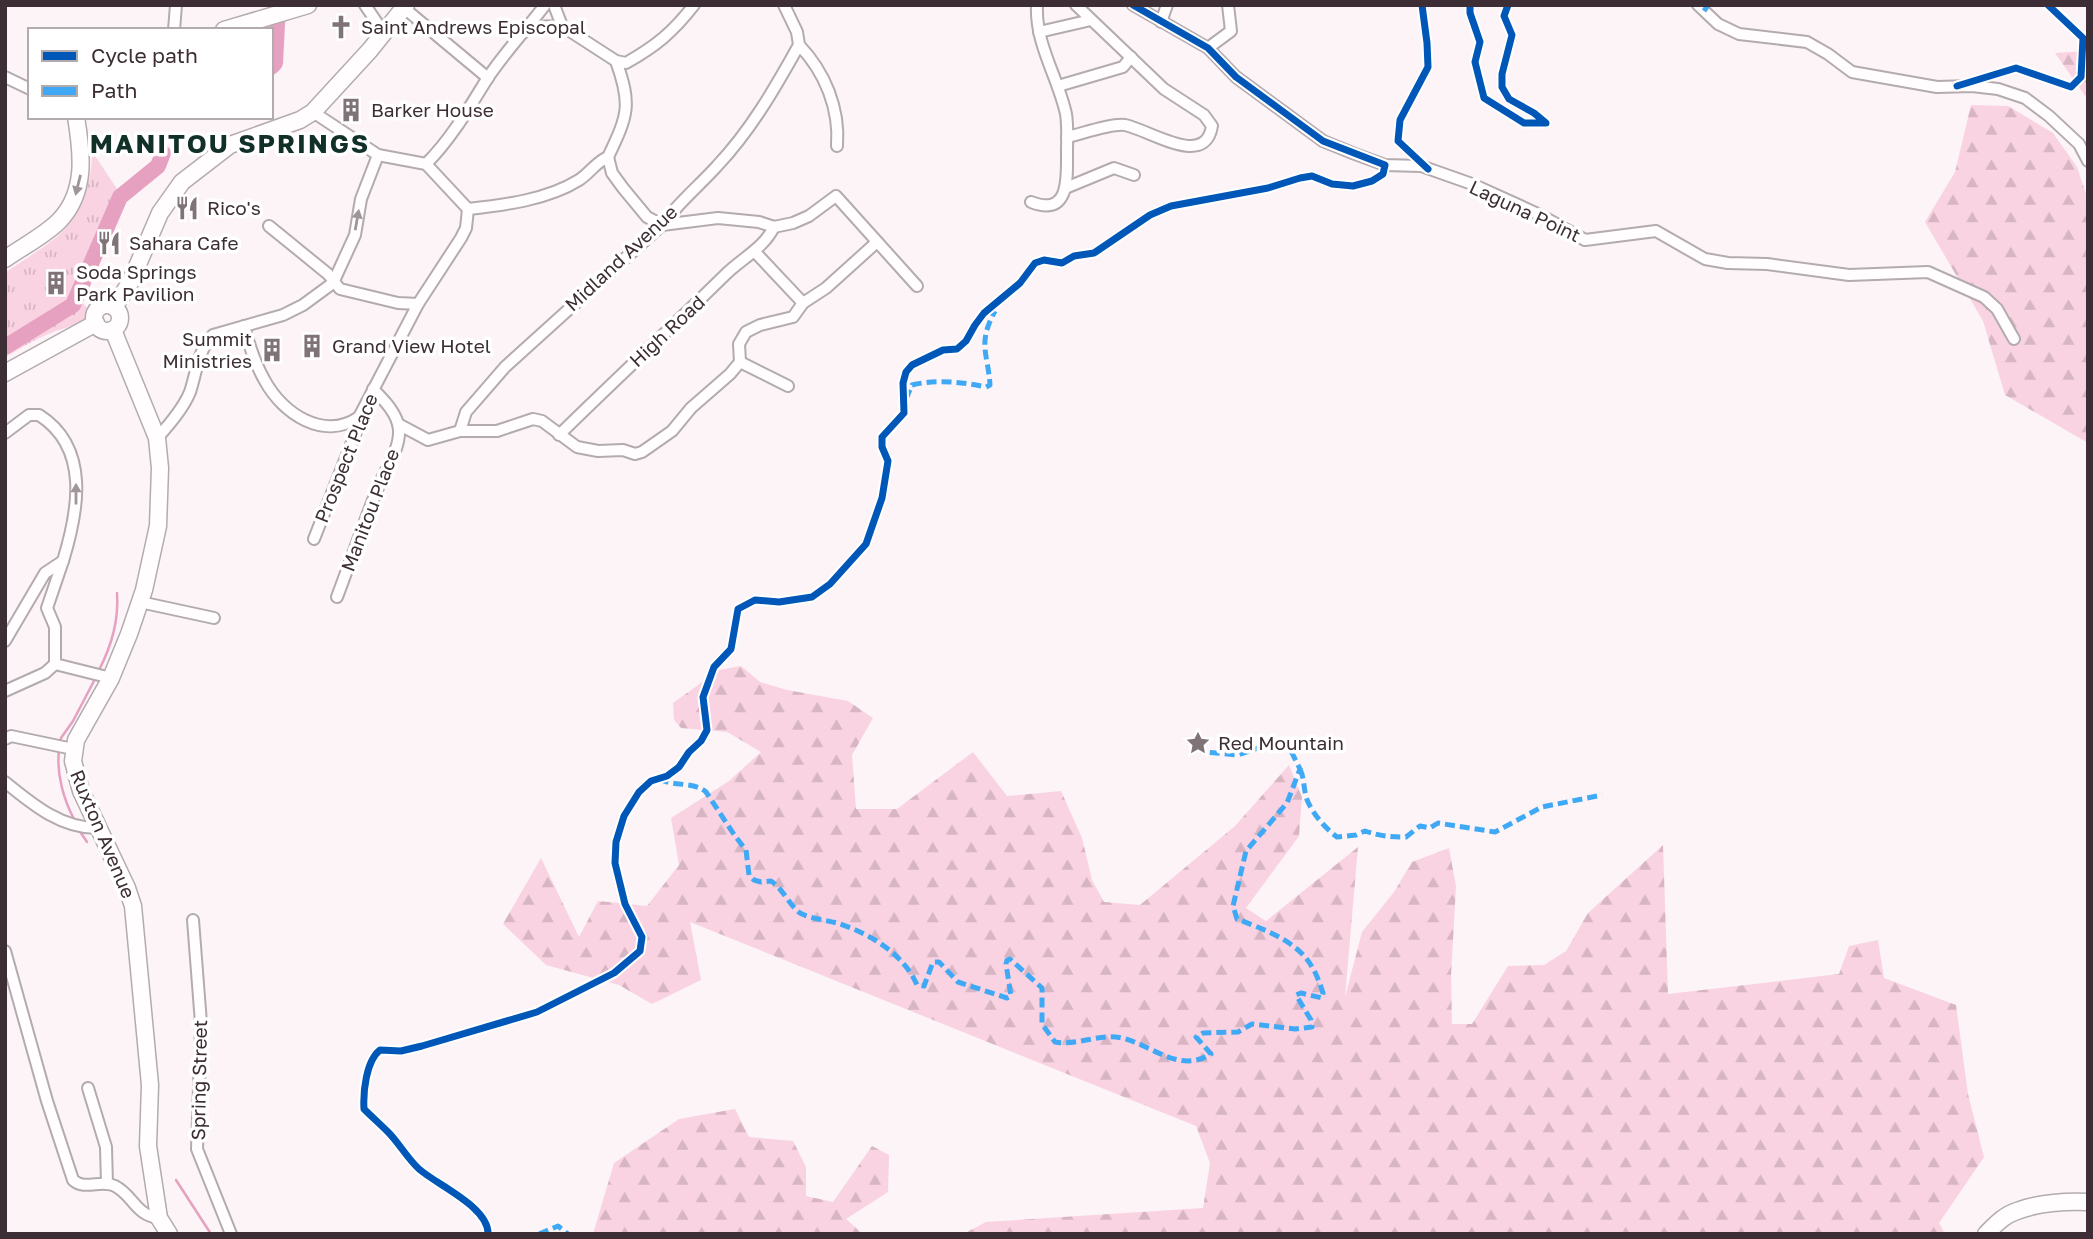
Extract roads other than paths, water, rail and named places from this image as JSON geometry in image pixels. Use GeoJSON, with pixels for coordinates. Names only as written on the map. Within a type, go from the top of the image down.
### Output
{"type":"FeatureCollection","features":[{"type":"Feature","properties":{"kind":"street"},"geometry":{"type":"LineString","coordinates":[[174,28],[176,5]]}},
{"type":"Feature","properties":{"kind":"street"},"geometry":{"type":"LineString","coordinates":[[230,28],[274,12],[308,5]]}},
{"type":"Feature","properties":{"kind":"street"},"geometry":{"type":"LineString","coordinates":[[365,5],[384,33]]}},
{"type":"Feature","properties":{"kind":"street"},"geometry":{"type":"LineString","coordinates":[[426,164],[545,5]]}},
{"type":"Feature","properties":{"kind":"street"},"geometry":{"type":"LineString","coordinates":[[554,5],[562,26]]}},
{"type":"Feature","properties":{"kind":"street"},"geometry":{"type":"LineString","coordinates":[[529,27],[562,26],[616,61],[626,63],[656,46],[694,5]]}},
{"type":"Feature","properties":{"kind":"street"},"geometry":{"type":"LineString","coordinates":[[784,5],[797,32],[799,45],[813,59],[828,89],[838,128],[837,146]]}},
{"type":"Feature","properties":{"kind":"street"},"geometry":{"type":"LineString","coordinates":[[1037,5],[1039,32],[1066,117],[1068,187]]}},
{"type":"Feature","properties":{"kind":"street"},"geometry":{"type":"LineString","coordinates":[[1067,137],[1123,124],[1190,147],[1203,144],[1210,137],[1212,126],[1204,115],[1164,89],[1076,5]]}},
{"type":"Feature","properties":{"kind":"street","name":"Laguna Point"},"geometry":{"type":"LineString","coordinates":[[1133,5],[1208,48],[1236,77],[1323,141],[1385,164],[1421,166],[1472,184],[1538,214],[1585,240],[1656,231],[1705,259],[1728,264],[1767,264],[1849,275],[1928,272],[1984,297],[1997,309],[2014,339]]}},
{"type":"Feature","properties":{"kind":"street"},"geometry":{"type":"LineString","coordinates":[[1161,22],[1167,5]]}},
{"type":"Feature","properties":{"kind":"street"},"geometry":{"type":"LineString","coordinates":[[1208,48],[1231,32],[1228,5]]}},
{"type":"Feature","properties":{"kind":"street"},"geometry":{"type":"LineString","coordinates":[[1698,5],[1718,24],[1740,34],[1807,42],[1852,72],[1937,87],[1972,86],[1998,89],[2025,98],[2079,144],[2088,160]]}},
{"type":"Feature","properties":{"kind":"street"},"geometry":{"type":"LineString","coordinates":[[114,307],[130,283],[160,213],[182,182],[230,145],[300,120],[313,112],[405,7],[488,78]]}},
{"type":"Feature","properties":{"kind":"street"},"geometry":{"type":"LineString","coordinates":[[1039,32],[1091,20]]}},
{"type":"Feature","properties":{"kind":"street","name":"Midland Avenue"},"geometry":{"type":"LineString","coordinates":[[460,431],[466,412],[505,367],[662,225],[677,206],[718,166],[771,95],[799,45]]}},
{"type":"Feature","properties":{"kind":"street"},"geometry":{"type":"LineString","coordinates":[[1058,86],[1123,67],[1131,57]]}},
{"type":"Feature","properties":{"kind":"street"},"geometry":{"type":"LineString","coordinates":[[616,61],[626,90],[627,109],[623,125],[608,157],[612,173],[647,217],[662,225],[718,218],[759,222],[774,227],[809,216],[836,196],[918,286]]}},
{"type":"Feature","properties":{"kind":"street"},"geometry":{"type":"LineString","coordinates":[[5,92],[9,79],[28,88]]}},
{"type":"Feature","properties":{"kind":"street"},"geometry":{"type":"LineString","coordinates":[[313,112],[379,155],[426,164],[468,209],[500,205],[560,189],[580,179],[599,161],[608,157]]}},
{"type":"Feature","properties":{"kind":"street"},"geometry":{"type":"LineString","coordinates":[[5,259],[59,222],[74,198],[82,167],[76,119]]}},
{"type":"Feature","properties":{"kind":"street"},"geometry":{"type":"LineString","coordinates":[[158,438],[189,394],[199,355],[208,340],[218,332],[283,315],[303,305],[333,283],[355,235],[361,199],[379,155]]}},
{"type":"Feature","properties":{"kind":"street"},"geometry":{"type":"LineString","coordinates":[[1031,202],[1040,206],[1052,205],[1068,187],[1114,168],[1134,175]]}},
{"type":"Feature","properties":{"kind":"street","name":"Prospect Place"},"geometry":{"type":"LineString","coordinates":[[314,539],[356,432],[359,417],[418,304],[461,238],[466,228],[468,209]]}},
{"type":"Feature","properties":{"kind":"street"},"geometry":{"type":"LineString","coordinates":[[269,226],[328,274],[340,289],[367,298],[418,304]]}},
{"type":"Feature","properties":{"kind":"street","name":"High Road"},"geometry":{"type":"LineString","coordinates":[[559,435],[727,274],[755,252],[767,240],[774,227]]}},
{"type":"Feature","properties":{"kind":"street"},"geometry":{"type":"LineString","coordinates":[[398,424],[428,440],[460,431],[497,431],[533,419],[542,421],[570,443],[587,449],[623,450],[635,454],[672,430],[691,408],[730,374],[740,362],[740,344],[746,332],[760,324],[793,317],[803,303],[825,288],[877,242]]}},
{"type":"Feature","properties":{"kind":"street"},"geometry":{"type":"LineString","coordinates":[[755,252],[803,303]]}},
{"type":"Feature","properties":{"kind":"street"},"geometry":{"type":"LineString","coordinates":[[106,305],[114,307],[119,312],[120,320],[113,330],[104,331],[96,323],[95,317],[99,309],[106,305]]}},
{"type":"Feature","properties":{"kind":"street"},"geometry":{"type":"LineString","coordinates":[[5,373],[96,323]]}},
{"type":"Feature","properties":{"kind":"street"},"geometry":{"type":"LineString","coordinates":[[244,326],[250,349],[265,383],[292,412],[324,428],[339,426],[359,417]]}},
{"type":"Feature","properties":{"kind":"street","name":"Ruxton Avenue"},"geometry":{"type":"LineString","coordinates":[[113,330],[158,438],[158,526],[140,602],[102,675],[80,732],[64,747],[131,897],[150,1085],[147,1136],[159,1218],[169,1234]]}},
{"type":"Feature","properties":{"kind":"street"},"geometry":{"type":"LineString","coordinates":[[740,362],[788,386]]}},
{"type":"Feature","properties":{"kind":"street","name":"Manitou Place"},"geometry":{"type":"LineString","coordinates":[[337,597],[380,482],[394,453],[399,432],[398,424],[383,399],[373,389]]}},
{"type":"Feature","properties":{"kind":"street"},"geometry":{"type":"LineString","coordinates":[[5,433],[34,414],[44,418],[70,452],[76,479],[74,525],[47,608],[55,627],[55,664],[42,675],[5,691]]}},
{"type":"Feature","properties":{"kind":"street"},"geometry":{"type":"LineString","coordinates":[[5,641],[45,573],[63,561]]}},
{"type":"Feature","properties":{"kind":"street"},"geometry":{"type":"LineString","coordinates":[[140,602],[214,618]]}},
{"type":"Feature","properties":{"kind":"street"},"geometry":{"type":"LineString","coordinates":[[55,664],[102,675]]}},
{"type":"Feature","properties":{"kind":"street"},"geometry":{"type":"LineString","coordinates":[[8,738],[64,747]]}},
{"type":"Feature","properties":{"kind":"street"},"geometry":{"type":"LineString","coordinates":[[5,782],[42,811],[75,826],[99,828]]}},
{"type":"Feature","properties":{"kind":"street","name":"Spring Street"},"geometry":{"type":"LineString","coordinates":[[193,920],[201,1023],[197,1149],[231,1234]]}},
{"type":"Feature","properties":{"kind":"street"},"geometry":{"type":"LineString","coordinates":[[5,951],[67,1168],[73,1180],[79,1185],[107,1184],[119,1189],[144,1214],[159,1218]]}},
{"type":"Feature","properties":{"kind":"street"},"geometry":{"type":"LineString","coordinates":[[88,1088],[106,1147],[107,1184]]}},
{"type":"Feature","properties":{"kind":"street"},"geometry":{"type":"LineString","coordinates":[[1986,1234],[1999,1221],[2017,1211],[2053,1204],[2088,1202]]}},
{"type":"Feature","properties":{"kind":"waterway"},"geometry":{"type":"LineString","coordinates":[[273,65],[278,5]]}},
{"type":"Feature","properties":{"kind":"waterway"},"geometry":{"type":"LineString","coordinates":[[5,347],[73,305],[120,197],[158,166],[163,153]]}},
{"type":"Feature","properties":{"kind":"waterway"},"geometry":{"type":"LineString","coordinates":[[73,305],[74,314]]}},
{"type":"Feature","properties":{"kind":"waterway"},"geometry":{"type":"LineString","coordinates":[[99,670],[114,633],[117,593]]}},
{"type":"Feature","properties":{"kind":"waterway"},"geometry":{"type":"LineString","coordinates":[[60,744],[95,679]]}},
{"type":"Feature","properties":{"kind":"waterway"},"geometry":{"type":"LineString","coordinates":[[59,750],[62,787],[75,821]]}},
{"type":"Feature","properties":{"kind":"waterway"},"geometry":{"type":"LineString","coordinates":[[79,830],[87,842]]}},
{"type":"Feature","properties":{"kind":"waterway"},"geometry":{"type":"LineString","coordinates":[[176,1180],[211,1234]]}},
{"type":"Feature","properties":{"kind":"place","name":"Saint Andrews Episcopal"},"geometry":{"type":"Point","coordinates":[341,27]}},
{"type":"Feature","properties":{"kind":"place","name":"Barker House"},"geometry":{"type":"Point","coordinates":[351,110]}},
{"type":"Feature","properties":{"kind":"place","name":"Rico's"},"geometry":{"type":"Point","coordinates":[187,208]}},
{"type":"Feature","properties":{"kind":"place","name":"Sahara Cafe"},"geometry":{"type":"Point","coordinates":[109,243]}},
{"type":"Feature","properties":{"kind":"place","name":"Soda Springs Park Pavilion"},"geometry":{"type":"Point","coordinates":[56,283]}},
{"type":"Feature","properties":{"kind":"place","name":"Grand View Hotel"},"geometry":{"type":"Point","coordinates":[312,346]}},
{"type":"Feature","properties":{"kind":"place","name":"Summit Ministries"},"geometry":{"type":"Point","coordinates":[272,350]}},
{"type":"Feature","properties":{"kind":"place","name":"Red Mountain"},"geometry":{"type":"Point","coordinates":[1198,743]}},
{"type":"Feature","properties":{"kind":"district","name":"MANITOU SPRINGS"},"geometry":{"type":"Point","coordinates":[230,144]}}]}
